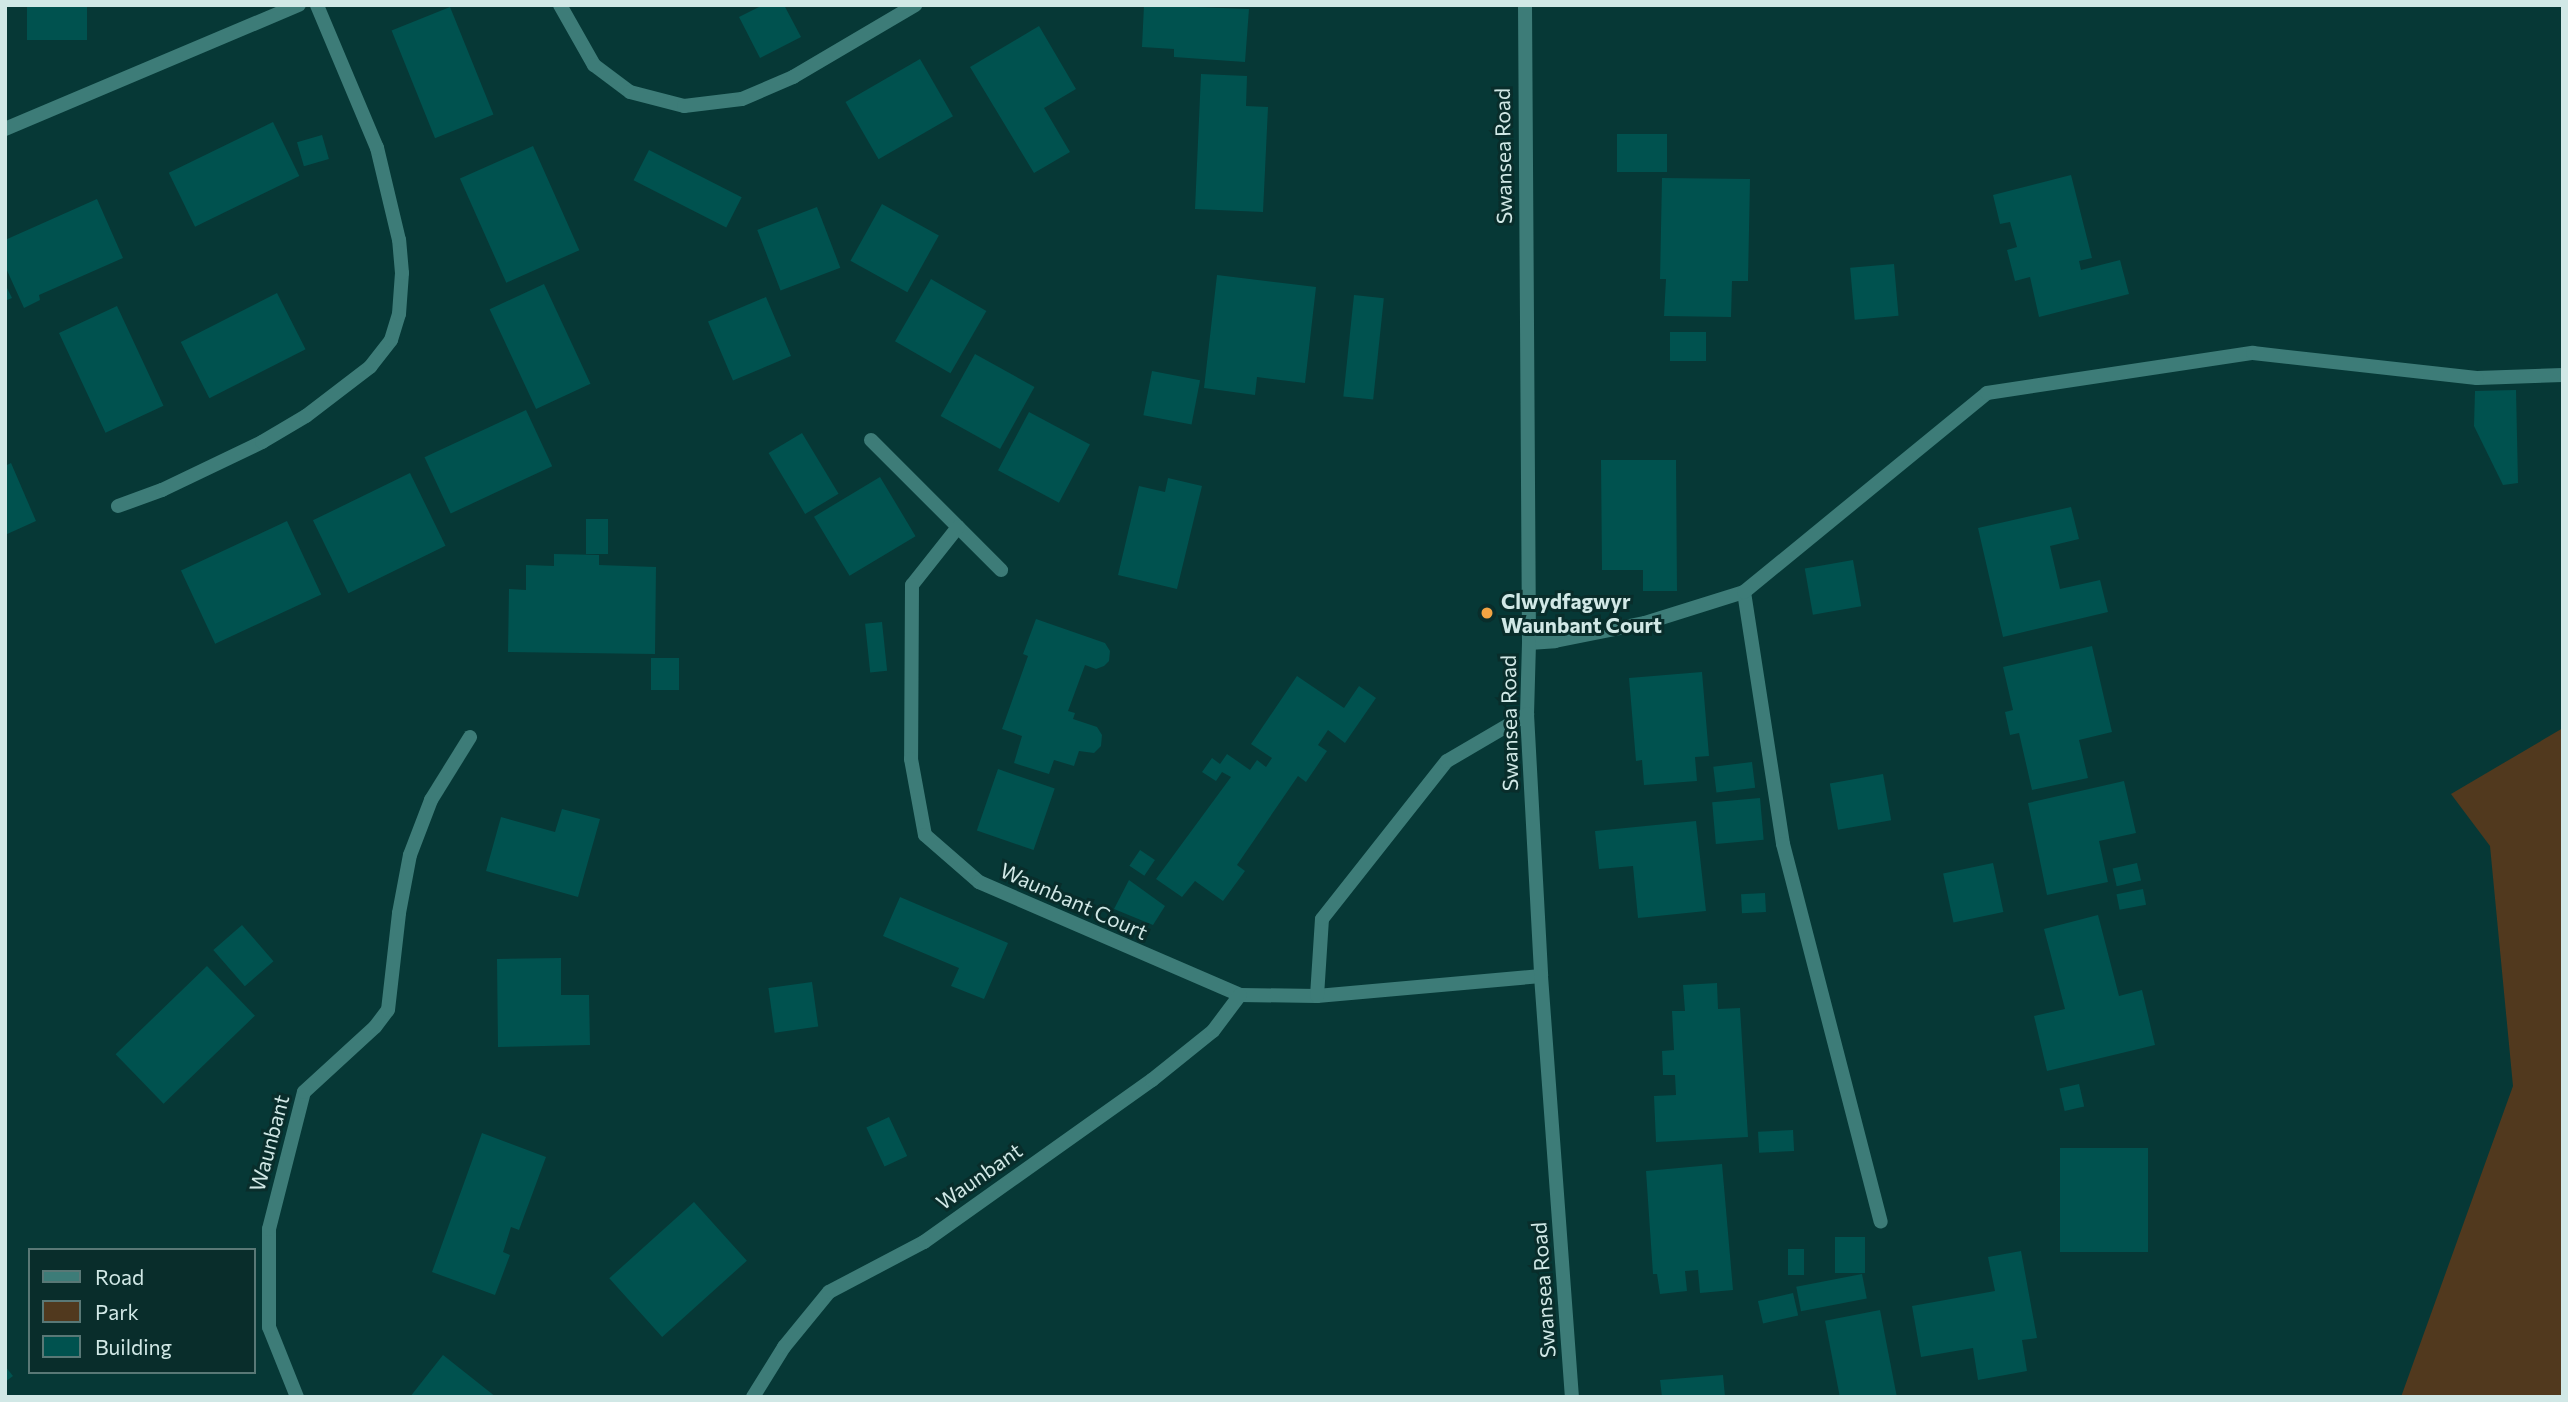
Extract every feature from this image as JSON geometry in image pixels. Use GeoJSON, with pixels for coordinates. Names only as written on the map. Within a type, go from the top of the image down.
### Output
{"type":"FeatureCollection","features":[{"type":"Feature","properties":{"kind":"street"},"geometry":{"type":"LineString","coordinates":[[5,130],[299,5]]}},
{"type":"Feature","properties":{"kind":"street"},"geometry":{"type":"LineString","coordinates":[[118,506],[185,480],[306,416],[370,367],[391,340],[399,314],[402,273],[399,240],[377,148],[317,5]]}},
{"type":"Feature","properties":{"kind":"street"},"geometry":{"type":"LineString","coordinates":[[560,5],[594,65],[630,92],[684,106],[742,99],[793,77],[915,5]]}},
{"type":"Feature","properties":{"kind":"street","name":"Swansea Road"},"geometry":{"type":"LineString","coordinates":[[1525,5],[1529,643],[1527,714],[1541,976],[1572,1397]]}},
{"type":"Feature","properties":{"kind":"street"},"geometry":{"type":"LineString","coordinates":[[1529,643],[1555,641],[1645,623],[1744,592],[1987,393],[2253,353],[2477,378],[2563,375]]}},
{"type":"Feature","properties":{"kind":"street"},"geometry":{"type":"LineString","coordinates":[[871,440],[1001,570]]}},
{"type":"Feature","properties":{"kind":"street","name":"Waunbant Court"},"geometry":{"type":"LineString","coordinates":[[958,527],[912,585],[911,759],[925,835],[979,882],[1240,995],[1317,996],[1541,976]]}},
{"type":"Feature","properties":{"kind":"street"},"geometry":{"type":"LineString","coordinates":[[1744,592],[1783,844],[1881,1222]]}},
{"type":"Feature","properties":{"kind":"street"},"geometry":{"type":"LineString","coordinates":[[1317,996],[1322,919],[1447,761],[1527,714]]}},
{"type":"Feature","properties":{"kind":"street","name":"Waunbant"},"geometry":{"type":"LineString","coordinates":[[297,1397],[269,1327],[269,1229],[304,1092],[375,1027],[388,1010],[399,913],[410,855],[431,800],[470,737]]}},
{"type":"Feature","properties":{"kind":"street","name":"Waunbant"},"geometry":{"type":"LineString","coordinates":[[753,1397],[784,1347],[829,1292],[923,1242],[1152,1080],[1213,1031],[1240,995]]}},
{"type":"Feature","properties":{"kind":"green space"},"geometry":{"type":"Polygon","coordinates":[[[2563,728],[2563,1397],[2401,1397],[2513,1086],[2490,846],[2451,794],[2563,728]]]}},
{"type":"Feature","properties":{"kind":"building"},"geometry":{"type":"Polygon","coordinates":[[[27,5],[87,5],[87,40],[27,40],[27,5]]]}},
{"type":"Feature","properties":{"kind":"building"},"geometry":{"type":"Polygon","coordinates":[[[763,5],[784,5],[801,37],[760,58],[739,17],[763,5]]]}},
{"type":"Feature","properties":{"kind":"building"},"geometry":{"type":"Polygon","coordinates":[[[1144,5],[1249,9],[1245,62],[1174,57],[1174,49],[1142,47],[1144,5]]]}},
{"type":"Feature","properties":{"kind":"building"},"geometry":{"type":"Polygon","coordinates":[[[450,7],[493,115],[435,138],[392,31],[450,7]]]}},
{"type":"Feature","properties":{"kind":"building"},"geometry":{"type":"Polygon","coordinates":[[[1039,26],[1076,89],[1044,108],[1070,152],[1034,173],[970,67],[1039,26]]]}},
{"type":"Feature","properties":{"kind":"building"},"geometry":{"type":"Polygon","coordinates":[[[920,59],[953,116],[879,159],[846,102],[920,59]]]}},
{"type":"Feature","properties":{"kind":"building"},"geometry":{"type":"Polygon","coordinates":[[[1201,74],[1247,76],[1246,106],[1268,107],[1263,212],[1195,209],[1201,74]]]}},
{"type":"Feature","properties":{"kind":"building"},"geometry":{"type":"Polygon","coordinates":[[[273,122],[299,176],[195,227],[169,173],[273,122]]]}},
{"type":"Feature","properties":{"kind":"building"},"geometry":{"type":"Polygon","coordinates":[[[1617,134],[1667,134],[1667,172],[1617,172],[1617,134]]]}},
{"type":"Feature","properties":{"kind":"building"},"geometry":{"type":"Polygon","coordinates":[[[322,135],[329,159],[304,166],[297,142],[322,135]]]}},
{"type":"Feature","properties":{"kind":"building"},"geometry":{"type":"Polygon","coordinates":[[[533,146],[579,250],[506,283],[460,179],[533,146]]]}},
{"type":"Feature","properties":{"kind":"building"},"geometry":{"type":"Polygon","coordinates":[[[649,150],[742,197],[726,228],[634,180],[649,150]]]}},
{"type":"Feature","properties":{"kind":"building"},"geometry":{"type":"Polygon","coordinates":[[[2071,175],[2092,258],[2079,261],[2081,270],[2120,260],[2129,294],[2039,317],[2030,277],[2015,281],[2007,250],[2017,247],[2010,222],[2000,224],[1993,195],[2071,175]]]}},
{"type":"Feature","properties":{"kind":"building"},"geometry":{"type":"Polygon","coordinates":[[[1662,178],[1750,179],[1748,281],[1732,281],[1731,317],[1664,316],[1666,279],[1660,279],[1662,178]]]}},
{"type":"Feature","properties":{"kind":"building"},"geometry":{"type":"Polygon","coordinates":[[[97,199],[123,258],[39,295],[40,300],[24,308],[5,266],[5,240],[97,199]]]}},
{"type":"Feature","properties":{"kind":"building"},"geometry":{"type":"Polygon","coordinates":[[[882,204],[939,236],[907,292],[850,261],[882,204]]]}},
{"type":"Feature","properties":{"kind":"building"},"geometry":{"type":"Polygon","coordinates":[[[817,207],[840,268],[781,291],[757,230],[817,207]]]}},
{"type":"Feature","properties":{"kind":"building"},"geometry":{"type":"Polygon","coordinates":[[[1894,264],[1899,316],[1855,320],[1850,268],[1894,264]]]}},
{"type":"Feature","properties":{"kind":"building"},"geometry":{"type":"Polygon","coordinates":[[[1217,275],[1316,287],[1305,383],[1257,377],[1255,395],[1204,388],[1217,275]]]}},
{"type":"Feature","properties":{"kind":"building"},"geometry":{"type":"Polygon","coordinates":[[[931,279],[986,311],[950,373],[895,341],[931,279]]]}},
{"type":"Feature","properties":{"kind":"building"},"geometry":{"type":"Polygon","coordinates":[[[5,284],[12,298],[5,301],[5,284]]]}},
{"type":"Feature","properties":{"kind":"building"},"geometry":{"type":"Polygon","coordinates":[[[544,284],[590,384],[536,409],[490,309],[544,284]]]}},
{"type":"Feature","properties":{"kind":"building"},"geometry":{"type":"Polygon","coordinates":[[[277,293],[306,349],[209,398],[181,342],[277,293]]]}},
{"type":"Feature","properties":{"kind":"building"},"geometry":{"type":"Polygon","coordinates":[[[1354,295],[1384,298],[1373,400],[1343,396],[1354,295]]]}},
{"type":"Feature","properties":{"kind":"building"},"geometry":{"type":"Polygon","coordinates":[[[766,297],[791,356],[733,381],[708,322],[766,297]]]}},
{"type":"Feature","properties":{"kind":"building"},"geometry":{"type":"Polygon","coordinates":[[[117,306],[163,406],[105,433],[59,333],[117,306]]]}},
{"type":"Feature","properties":{"kind":"building"},"geometry":{"type":"Polygon","coordinates":[[[1670,332],[1706,332],[1706,361],[1670,361],[1670,332]]]}},
{"type":"Feature","properties":{"kind":"building"},"geometry":{"type":"Polygon","coordinates":[[[975,354],[1034,387],[1000,449],[941,416],[975,354]]]}},
{"type":"Feature","properties":{"kind":"building"},"geometry":{"type":"Polygon","coordinates":[[[1152,371],[1200,380],[1192,425],[1143,415],[1152,371]]]}},
{"type":"Feature","properties":{"kind":"building"},"geometry":{"type":"Polygon","coordinates":[[[2516,390],[2518,483],[2503,485],[2474,426],[2475,391],[2516,390]]]}},
{"type":"Feature","properties":{"kind":"building"},"geometry":{"type":"Polygon","coordinates":[[[526,410],[552,466],[451,514],[424,457],[526,410]]]}},
{"type":"Feature","properties":{"kind":"building"},"geometry":{"type":"Polygon","coordinates":[[[1029,412],[1090,444],[1059,503],[998,470],[1029,412]]]}},
{"type":"Feature","properties":{"kind":"building"},"geometry":{"type":"Polygon","coordinates":[[[802,433],[839,494],[805,514],[769,453],[802,433]]]}},
{"type":"Feature","properties":{"kind":"building"},"geometry":{"type":"Polygon","coordinates":[[[1601,460],[1676,460],[1677,591],[1643,591],[1643,570],[1602,570],[1601,460]]]}},
{"type":"Feature","properties":{"kind":"building"},"geometry":{"type":"Polygon","coordinates":[[[11,463],[36,521],[5,535],[5,466],[11,463]]]}},
{"type":"Feature","properties":{"kind":"building"},"geometry":{"type":"Polygon","coordinates":[[[410,473],[446,546],[348,593],[313,520],[410,473]]]}},
{"type":"Feature","properties":{"kind":"building"},"geometry":{"type":"Polygon","coordinates":[[[880,477],[916,536],[850,576],[814,517],[880,477]]]}},
{"type":"Feature","properties":{"kind":"building"},"geometry":{"type":"Polygon","coordinates":[[[1168,478],[1202,486],[1177,589],[1118,575],[1139,486],[1165,492],[1168,478]]]}},
{"type":"Feature","properties":{"kind":"building"},"geometry":{"type":"Polygon","coordinates":[[[2071,507],[2079,539],[2050,546],[2060,589],[2100,580],[2108,612],[2003,637],[1978,528],[2071,507]]]}},
{"type":"Feature","properties":{"kind":"building"},"geometry":{"type":"Polygon","coordinates":[[[586,519],[608,519],[608,554],[586,554],[586,519]]]}},
{"type":"Feature","properties":{"kind":"building"},"geometry":{"type":"Polygon","coordinates":[[[287,521],[321,594],[215,644],[181,570],[287,521]]]}},
{"type":"Feature","properties":{"kind":"building"},"geometry":{"type":"Polygon","coordinates":[[[554,554],[599,555],[599,565],[656,567],[655,654],[508,652],[509,589],[526,590],[526,565],[554,566],[554,554]]]}},
{"type":"Feature","properties":{"kind":"building"},"geometry":{"type":"Polygon","coordinates":[[[1853,560],[1861,606],[1813,615],[1805,569],[1853,560]]]}},
{"type":"Feature","properties":{"kind":"building"},"geometry":{"type":"Polygon","coordinates":[[[1036,619],[1105,643],[1110,651],[1109,661],[1104,666],[1096,669],[1085,665],[1068,711],[1075,713],[1073,719],[1097,727],[1102,735],[1101,746],[1094,753],[1079,751],[1074,766],[1054,760],[1049,774],[1014,763],[1022,736],[1002,729],[1028,656],[1023,654],[1036,619]]]}},
{"type":"Feature","properties":{"kind":"building"},"geometry":{"type":"Polygon","coordinates":[[[882,622],[887,671],[870,673],[865,624],[882,622]]]}},
{"type":"Feature","properties":{"kind":"building"},"geometry":{"type":"Polygon","coordinates":[[[2092,646],[2112,732],[2079,740],[2088,778],[2032,790],[2019,733],[2010,735],[2005,712],[2013,710],[2003,667],[2092,646]]]}},
{"type":"Feature","properties":{"kind":"building"},"geometry":{"type":"Polygon","coordinates":[[[651,658],[679,658],[679,690],[651,690],[651,658]]]}},
{"type":"Feature","properties":{"kind":"building"},"geometry":{"type":"Polygon","coordinates":[[[1702,672],[1709,756],[1695,757],[1697,781],[1644,785],[1642,760],[1636,761],[1629,678],[1702,672]]]}},
{"type":"Feature","properties":{"kind":"building"},"geometry":{"type":"Polygon","coordinates":[[[1297,676],[1344,708],[1359,686],[1376,698],[1345,743],[1328,730],[1318,745],[1327,751],[1306,782],[1298,776],[1237,865],[1245,871],[1223,901],[1195,881],[1182,897],[1156,879],[1231,777],[1222,772],[1216,781],[1202,772],[1212,758],[1220,764],[1227,754],[1250,770],[1257,760],[1266,767],[1272,758],[1251,744],[1297,676]]]}},
{"type":"Feature","properties":{"kind":"building"},"geometry":{"type":"Polygon","coordinates":[[[1752,762],[1755,788],[1716,793],[1713,767],[1752,762]]]}},
{"type":"Feature","properties":{"kind":"building"},"geometry":{"type":"Polygon","coordinates":[[[998,769],[1055,789],[1034,850],[977,830],[998,769]]]}},
{"type":"Feature","properties":{"kind":"building"},"geometry":{"type":"Polygon","coordinates":[[[1883,774],[1891,820],[1838,830],[1830,783],[1883,774]]]}},
{"type":"Feature","properties":{"kind":"building"},"geometry":{"type":"Polygon","coordinates":[[[2124,781],[2136,833],[2099,841],[2108,882],[2047,895],[2028,803],[2124,781]]]}},
{"type":"Feature","properties":{"kind":"building"},"geometry":{"type":"Polygon","coordinates":[[[1760,798],[1764,840],[1716,844],[1712,802],[1760,798]]]}},
{"type":"Feature","properties":{"kind":"building"},"geometry":{"type":"Polygon","coordinates":[[[562,809],[600,819],[578,897],[486,871],[501,817],[555,832],[562,809]]]}},
{"type":"Feature","properties":{"kind":"building"},"geometry":{"type":"Polygon","coordinates":[[[1696,821],[1706,911],[1638,918],[1633,866],[1599,869],[1595,831],[1696,821]]]}},
{"type":"Feature","properties":{"kind":"building"},"geometry":{"type":"Polygon","coordinates":[[[1140,850],[1155,860],[1144,876],[1129,866],[1140,850]]]}},
{"type":"Feature","properties":{"kind":"building"},"geometry":{"type":"Polygon","coordinates":[[[1993,863],[2003,912],[1954,923],[1943,874],[1993,863]]]}},
{"type":"Feature","properties":{"kind":"building"},"geometry":{"type":"Polygon","coordinates":[[[2137,863],[2141,881],[2117,886],[2113,869],[2137,863]]]}},
{"type":"Feature","properties":{"kind":"building"},"geometry":{"type":"Polygon","coordinates":[[[1129,880],[1165,906],[1153,925],[1114,909],[1129,880]]]}},
{"type":"Feature","properties":{"kind":"building"},"geometry":{"type":"Polygon","coordinates":[[[2143,889],[2146,905],[2120,910],[2116,894],[2143,889]]]}},
{"type":"Feature","properties":{"kind":"building"},"geometry":{"type":"Polygon","coordinates":[[[1765,893],[1766,912],[1742,913],[1741,894],[1765,893]]]}},
{"type":"Feature","properties":{"kind":"building"},"geometry":{"type":"Polygon","coordinates":[[[900,897],[1008,943],[984,999],[951,986],[959,968],[883,936],[900,897]]]}},
{"type":"Feature","properties":{"kind":"building"},"geometry":{"type":"Polygon","coordinates":[[[2098,915],[2119,996],[2142,990],[2155,1045],[2047,1071],[2034,1016],[2065,1009],[2044,929],[2098,915]]]}},
{"type":"Feature","properties":{"kind":"building"},"geometry":{"type":"Polygon","coordinates":[[[242,925],[273,961],[245,986],[213,950],[242,925]]]}},
{"type":"Feature","properties":{"kind":"building"},"geometry":{"type":"Polygon","coordinates":[[[561,958],[561,995],[589,995],[590,1045],[498,1047],[497,959],[561,958]]]}},
{"type":"Feature","properties":{"kind":"building"},"geometry":{"type":"Polygon","coordinates":[[[207,966],[255,1016],[164,1104],[116,1054],[207,966]]]}},
{"type":"Feature","properties":{"kind":"building"},"geometry":{"type":"Polygon","coordinates":[[[812,982],[818,1027],[775,1033],[768,988],[812,982]]]}},
{"type":"Feature","properties":{"kind":"building"},"geometry":{"type":"Polygon","coordinates":[[[1717,983],[1718,1009],[1740,1008],[1748,1137],[1656,1142],[1654,1096],[1676,1095],[1675,1075],[1663,1075],[1662,1051],[1674,1050],[1672,1011],[1685,1011],[1683,985],[1717,983]]]}},
{"type":"Feature","properties":{"kind":"building"},"geometry":{"type":"Polygon","coordinates":[[[2079,1084],[2084,1106],[2065,1111],[2060,1088],[2079,1084]]]}},
{"type":"Feature","properties":{"kind":"building"},"geometry":{"type":"Polygon","coordinates":[[[889,1117],[907,1156],[885,1167],[866,1128],[889,1117]]]}},
{"type":"Feature","properties":{"kind":"building"},"geometry":{"type":"Polygon","coordinates":[[[1793,1130],[1794,1151],[1759,1153],[1758,1132],[1793,1130]]]}},
{"type":"Feature","properties":{"kind":"building"},"geometry":{"type":"Polygon","coordinates":[[[482,1133],[546,1157],[519,1230],[511,1227],[503,1252],[510,1255],[495,1295],[432,1272],[482,1133]]]}},
{"type":"Feature","properties":{"kind":"building"},"geometry":{"type":"Polygon","coordinates":[[[2060,1148],[2148,1148],[2148,1252],[2060,1252],[2060,1148]]]}},
{"type":"Feature","properties":{"kind":"building"},"geometry":{"type":"Polygon","coordinates":[[[1722,1164],[1733,1290],[1700,1293],[1698,1270],[1685,1271],[1687,1291],[1660,1294],[1657,1274],[1653,1274],[1646,1171],[1722,1164]]]}},
{"type":"Feature","properties":{"kind":"building"},"geometry":{"type":"Polygon","coordinates":[[[694,1202],[747,1261],[662,1337],[609,1278],[694,1202]]]}},
{"type":"Feature","properties":{"kind":"building"},"geometry":{"type":"Polygon","coordinates":[[[1835,1237],[1865,1237],[1865,1273],[1835,1273],[1835,1237]]]}},
{"type":"Feature","properties":{"kind":"building"},"geometry":{"type":"Polygon","coordinates":[[[1788,1249],[1804,1249],[1804,1275],[1788,1275],[1788,1249]]]}},
{"type":"Feature","properties":{"kind":"building"},"geometry":{"type":"Polygon","coordinates":[[[2021,1251],[2037,1338],[2022,1340],[2027,1371],[1978,1380],[1973,1348],[1921,1357],[1912,1306],[1995,1291],[1988,1257],[2021,1251]]]}},
{"type":"Feature","properties":{"kind":"building"},"geometry":{"type":"Polygon","coordinates":[[[1862,1274],[1867,1299],[1801,1311],[1796,1287],[1862,1274]]]}},
{"type":"Feature","properties":{"kind":"building"},"geometry":{"type":"Polygon","coordinates":[[[1793,1293],[1798,1315],[1763,1324],[1758,1301],[1793,1293]]]}},
{"type":"Feature","properties":{"kind":"building"},"geometry":{"type":"Polygon","coordinates":[[[1880,1310],[1897,1396],[1840,1397],[1825,1321],[1880,1310]]]}},
{"type":"Feature","properties":{"kind":"building"},"geometry":{"type":"Polygon","coordinates":[[[443,1355],[496,1397],[410,1397],[443,1355]]]}},
{"type":"Feature","properties":{"kind":"building"},"geometry":{"type":"Polygon","coordinates":[[[5,1366],[13,1376],[5,1382],[5,1366]]]}},
{"type":"Feature","properties":{"kind":"building"},"geometry":{"type":"Polygon","coordinates":[[[1723,1375],[1725,1397],[1662,1397],[1660,1380],[1723,1375]]]}},
{"type":"Feature","properties":{"kind":"place","name":"Clwydfagwyr Waunbant Court"},"geometry":{"type":"Point","coordinates":[1487,613]}}]}
